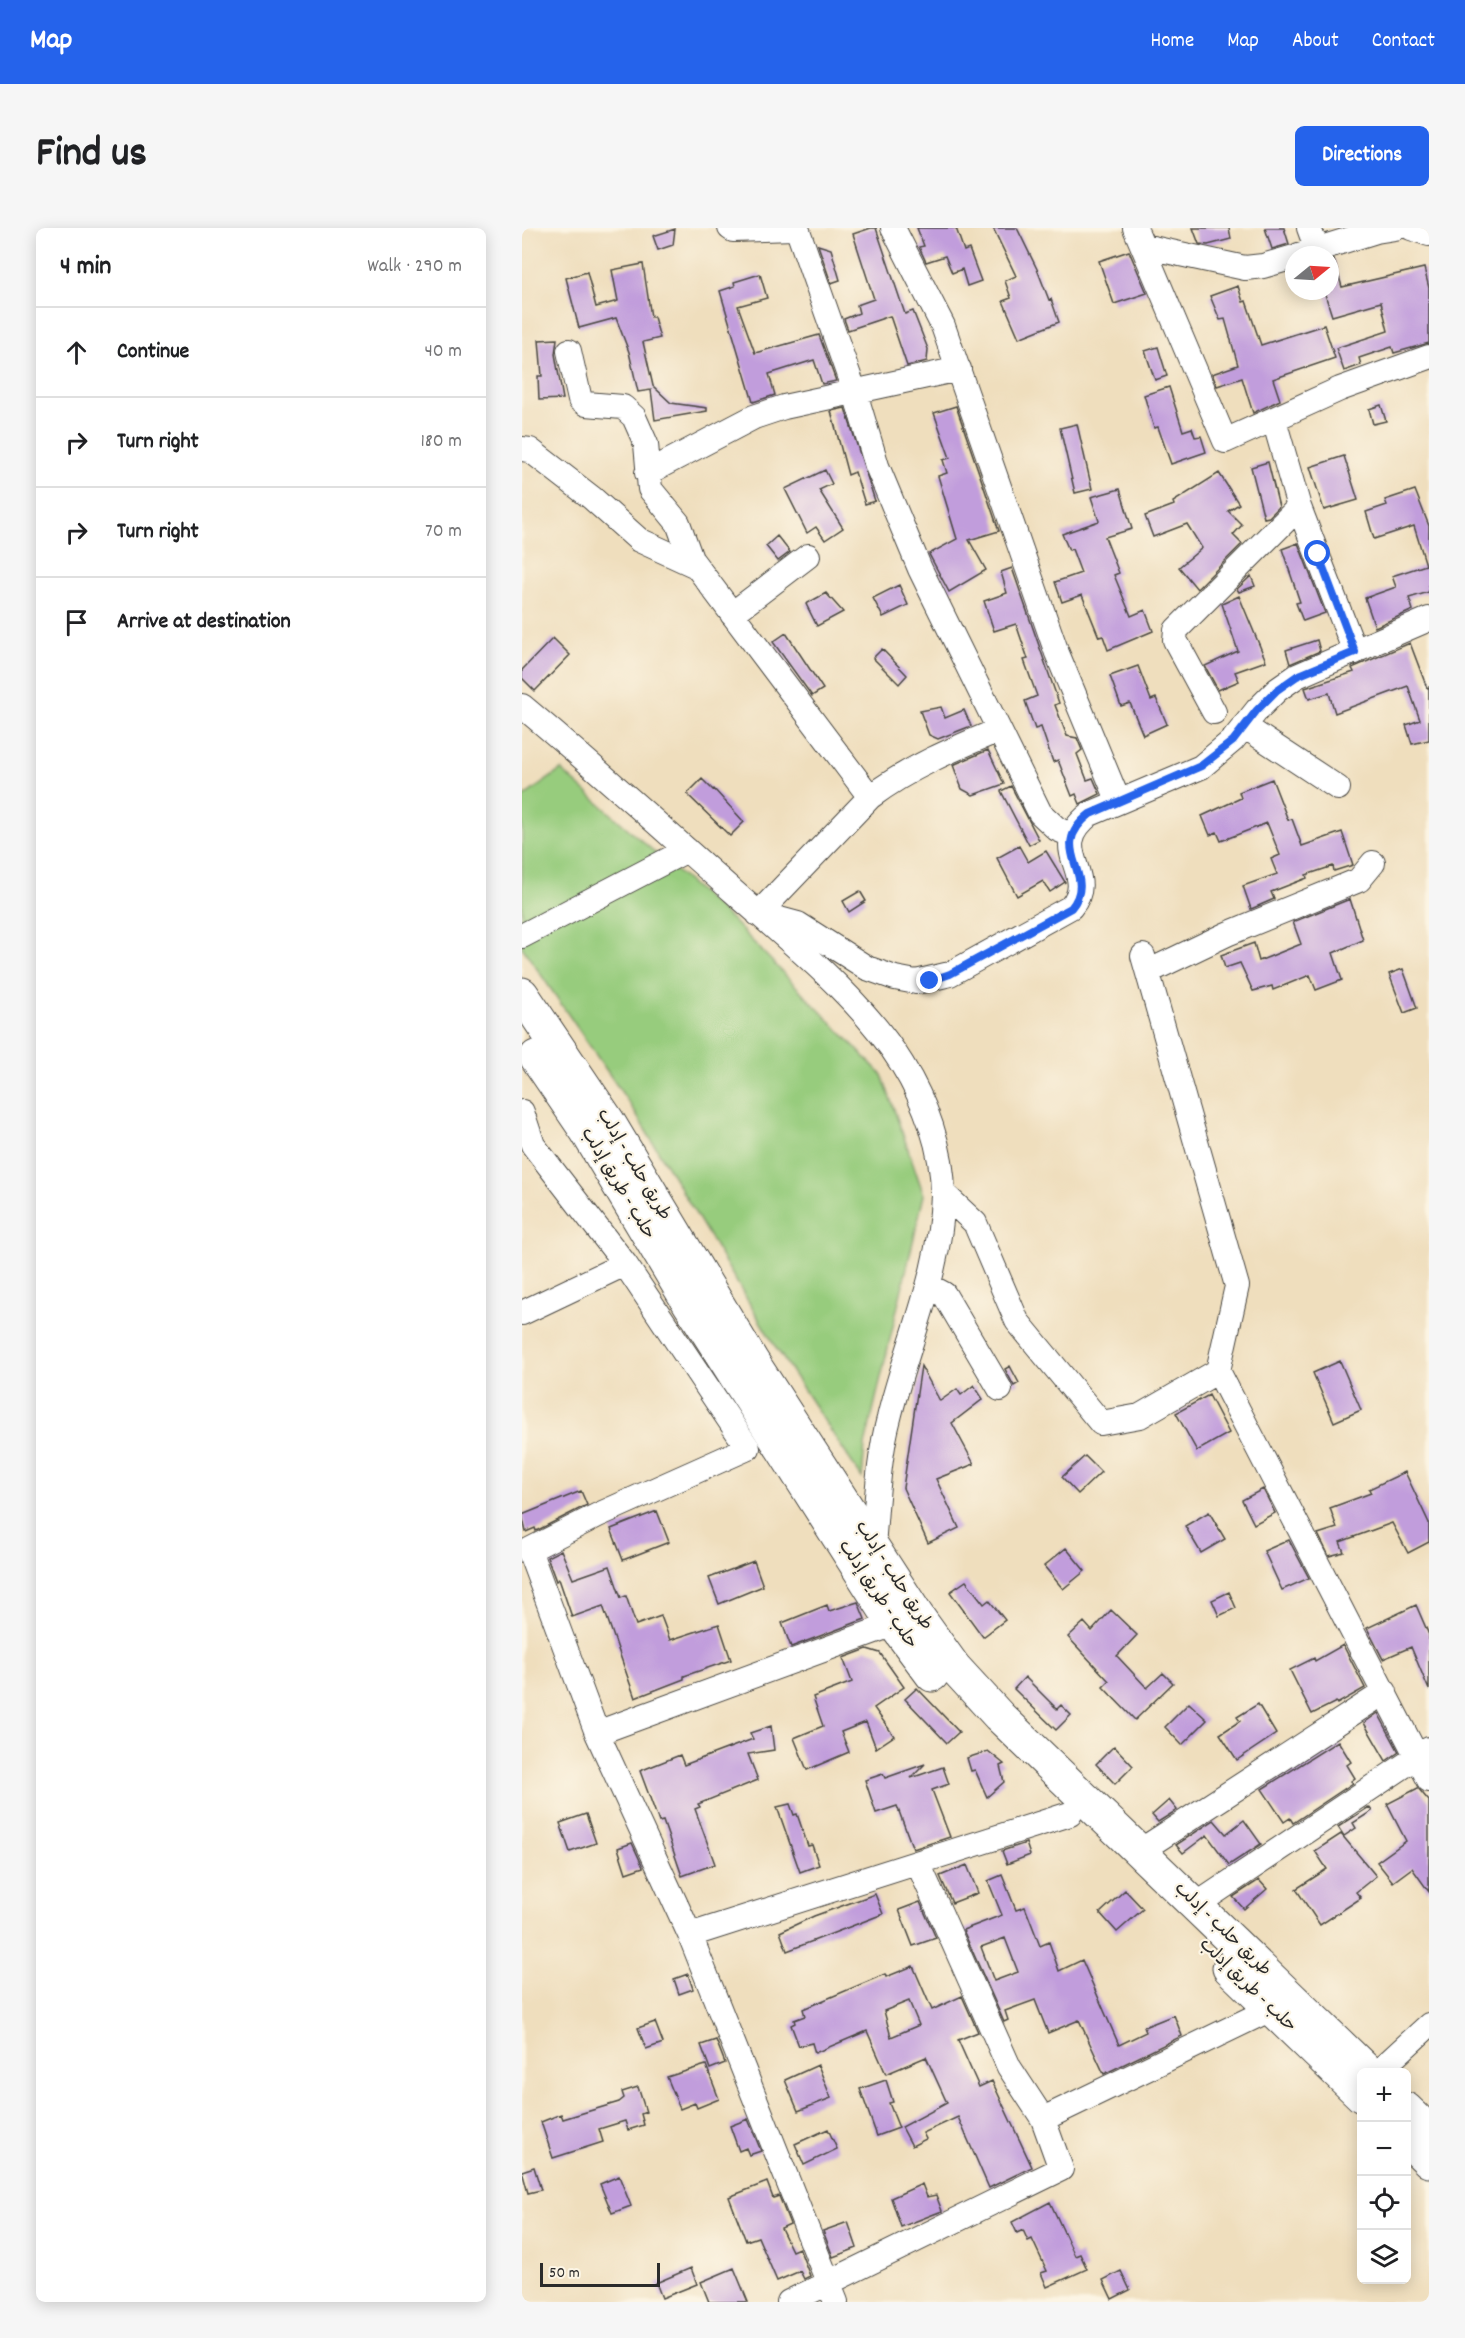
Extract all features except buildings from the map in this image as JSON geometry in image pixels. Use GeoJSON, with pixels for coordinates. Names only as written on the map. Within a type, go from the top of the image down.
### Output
{"type":"FeatureCollection","features":[{"type":"Feature","properties":{"kind":"highway","name":"طريق حلب - إدلب"},"geometry":{"type":"LineString","coordinates":[[522,994],[608,1121],[752,1360],[918,1617],[954,1667],[999,1716],[1363,2068]]}},
{"type":"Feature","properties":{"kind":"highway","name":"حلب - طريق إدلب"},"geometry":{"type":"LineString","coordinates":[[528,1056],[587,1132],[689,1303],[894,1624],[967,1713],[1357,2091]]}},
{"type":"Feature","properties":{"kind":"highway"},"geometry":{"type":"LineString","coordinates":[[1411,2113],[1429,2131]]}},
{"type":"Feature","properties":{"kind":"highway"},"geometry":{"type":"LineString","coordinates":[[1411,2143],[1429,2161]]}},
{"type":"Feature","properties":{"kind":"street"},"geometry":{"type":"LineString","coordinates":[[730,228],[733,231],[796,228],[855,393],[877,466],[920,569],[1040,813],[1057,829],[1071,835]]}},
{"type":"Feature","properties":{"kind":"street"},"geometry":{"type":"LineString","coordinates":[[893,228],[943,326],[1057,653],[1118,800]]}},
{"type":"Feature","properties":{"kind":"street"},"geometry":{"type":"LineString","coordinates":[[1308,244],[1395,228]]}},
{"type":"Feature","properties":{"kind":"street"},"geometry":{"type":"LineString","coordinates":[[1411,228],[1429,234]]}},
{"type":"Feature","properties":{"kind":"street"},"geometry":{"type":"LineString","coordinates":[[1139,237],[1245,268],[1285,260]]}},
{"type":"Feature","properties":{"kind":"street"},"geometry":{"type":"LineString","coordinates":[[1139,237],[1225,441],[1340,389],[1429,357]]}},
{"type":"Feature","properties":{"kind":"street"},"geometry":{"type":"LineString","coordinates":[[569,351],[580,400],[586,404],[622,407],[634,417],[646,444],[650,489],[678,523],[696,566],[870,797]]}},
{"type":"Feature","properties":{"kind":"street"},"geometry":{"type":"LineString","coordinates":[[647,473],[754,417],[784,407],[959,369]]}},
{"type":"Feature","properties":{"kind":"street"},"geometry":{"type":"LineString","coordinates":[[1274,420],[1299,507],[1355,652]]}},
{"type":"Feature","properties":{"kind":"street"},"geometry":{"type":"LineString","coordinates":[[522,449],[530,450],[592,498],[639,540],[696,566]]}},
{"type":"Feature","properties":{"kind":"street"},"geometry":{"type":"LineString","coordinates":[[1214,712],[1175,640],[1176,630],[1299,507]]}},
{"type":"Feature","properties":{"kind":"street"},"geometry":{"type":"LineString","coordinates":[[732,615],[808,556]]}},
{"type":"Feature","properties":{"kind":"street"},"geometry":{"type":"LineString","coordinates":[[758,914],[798,924],[867,968],[885,975],[916,982],[930,981],[950,974],[1071,908],[1080,892],[1080,883],[1070,846],[1071,835],[1077,825],[1090,814],[1201,766],[1233,741],[1277,690],[1297,676],[1429,619]]}},
{"type":"Feature","properties":{"kind":"street"},"geometry":{"type":"LineString","coordinates":[[522,706],[687,850],[831,981],[882,1037],[901,1062],[927,1113],[941,1170],[943,1193],[938,1248],[929,1286],[888,1420],[873,1545]]}},
{"type":"Feature","properties":{"kind":"street"},"geometry":{"type":"LineString","coordinates":[[1244,726],[1338,788]]}},
{"type":"Feature","properties":{"kind":"street"},"geometry":{"type":"LineString","coordinates":[[758,914],[870,797],[925,760],[999,730]]}},
{"type":"Feature","properties":{"kind":"street"},"geometry":{"type":"LineString","coordinates":[[522,936],[687,850]]}},
{"type":"Feature","properties":{"kind":"street"},"geometry":{"type":"LineString","coordinates":[[1372,863],[1359,880],[1227,934],[1151,962],[1237,1286],[1218,1371],[1385,1692],[1423,1752],[1429,1780]]}},
{"type":"Feature","properties":{"kind":"street"},"geometry":{"type":"LineString","coordinates":[[522,1112],[534,1145],[625,1264],[748,1448],[598,1515],[530,1550],[597,1733],[690,1935],[831,2293]]}},
{"type":"Feature","properties":{"kind":"street"},"geometry":{"type":"LineString","coordinates":[[943,1193],[975,1222],[1017,1321],[1101,1423],[1140,1416],[1218,1371]]}},
{"type":"Feature","properties":{"kind":"street"},"geometry":{"type":"LineString","coordinates":[[522,1313],[625,1264]]}},
{"type":"Feature","properties":{"kind":"street"},"geometry":{"type":"LineString","coordinates":[[929,1286],[944,1294],[1000,1389]]}},
{"type":"Feature","properties":{"kind":"street"},"geometry":{"type":"LineString","coordinates":[[597,1733],[894,1624]]}},
{"type":"Feature","properties":{"kind":"street"},"geometry":{"type":"LineString","coordinates":[[1140,1851],[1385,1692]]}},
{"type":"Feature","properties":{"kind":"street"},"geometry":{"type":"LineString","coordinates":[[1196,1905],[1423,1752]]}},
{"type":"Feature","properties":{"kind":"street"},"geometry":{"type":"LineString","coordinates":[[690,1935],[1070,1814]]}},
{"type":"Feature","properties":{"kind":"street"},"geometry":{"type":"LineString","coordinates":[[789,2302],[831,2293],[1061,2169],[1043,2119],[1009,2067],[918,1863]]}},
{"type":"Feature","properties":{"kind":"street"},"geometry":{"type":"LineString","coordinates":[[1043,2119],[1271,2009]]}},
{"type":"Feature","properties":{"kind":"street"},"geometry":{"type":"LineString","coordinates":[[1383,2068],[1429,2025]]}},
{"type":"Feature","properties":{"kind":"green space"},"geometry":{"type":"Polygon","coordinates":[[[561,770],[731,919],[882,1075],[924,1195],[865,1445],[862,1478],[775,1346],[631,1106],[522,947],[522,798],[561,770]]]}},
{"type":"Feature","properties":{"kind":"route"},"geometry":{"type":"LineString","coordinates":[[930,981],[950,974],[1071,908],[1077,901],[1080,883],[1070,846],[1071,835],[1077,825],[1090,814],[1201,766],[1233,741],[1257,710],[1277,690],[1297,676],[1355,652],[1318,554]]}}]}
